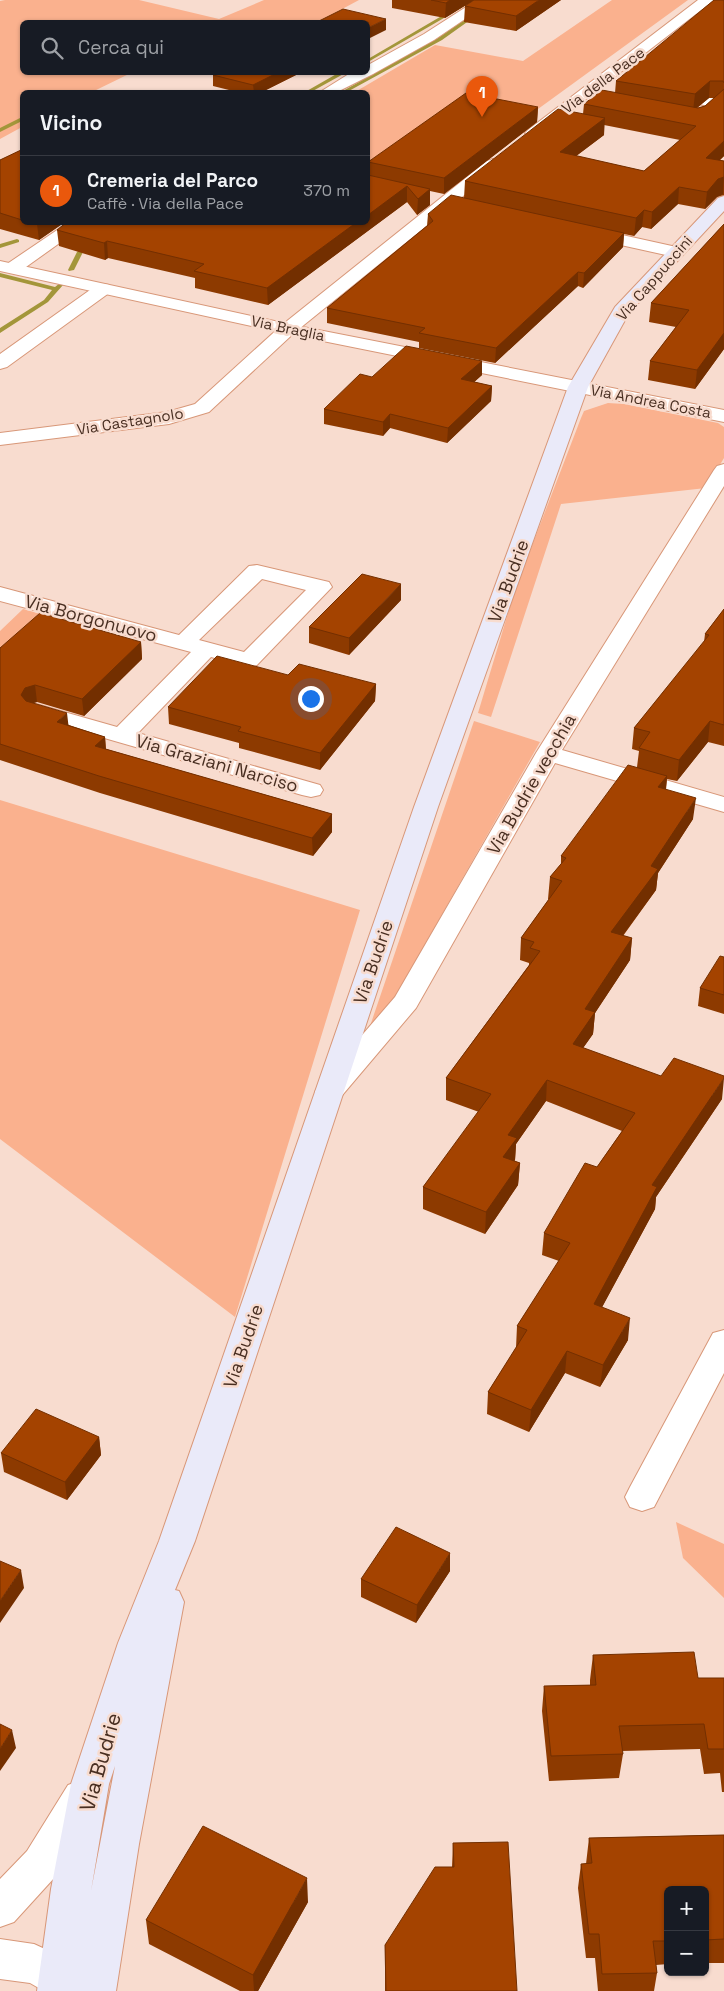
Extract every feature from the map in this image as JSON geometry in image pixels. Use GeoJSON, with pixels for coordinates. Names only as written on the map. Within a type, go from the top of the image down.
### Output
{"type":"FeatureCollection","features":[{"type":"Feature","properties":{"kind":"main road","name":"Via Cappuccini"},"geometry":{"type":"LineString","coordinates":[[578,387],[621,311],[724,201]]}},
{"type":"Feature","properties":{"kind":"main road","name":"Via Budrie"},"geometry":{"type":"LineString","coordinates":[[56,1987],[90,1784],[136,1643],[177,1541],[426,807],[578,387]]}},
{"type":"Feature","properties":{"kind":"main road","name":"Via Budrie"},"geometry":{"type":"LineString","coordinates":[[95,1991],[112,1880],[177,1541]]}},
{"type":"Feature","properties":{"kind":"street"},"geometry":{"type":"LineString","coordinates":[[370,69],[429,38],[486,0]]}},
{"type":"Feature","properties":{"kind":"street","name":"Via della Pace"},"geometry":{"type":"LineString","coordinates":[[524,141],[707,0]]}},
{"type":"Feature","properties":{"kind":"street"},"geometry":{"type":"LineString","coordinates":[[331,90],[358,75]]}},
{"type":"Feature","properties":{"kind":"street"},"geometry":{"type":"LineString","coordinates":[[601,82],[620,86]]}},
{"type":"Feature","properties":{"kind":"street"},"geometry":{"type":"LineString","coordinates":[[658,92],[719,103]]}},
{"type":"Feature","properties":{"kind":"street"},"geometry":{"type":"LineString","coordinates":[[581,97],[598,100]]}},
{"type":"Feature","properties":{"kind":"street"},"geometry":{"type":"LineString","coordinates":[[703,113],[719,103]]}},
{"type":"Feature","properties":{"kind":"street"},"geometry":{"type":"LineString","coordinates":[[288,329],[508,153]]}},
{"type":"Feature","properties":{"kind":"street"},"geometry":{"type":"LineString","coordinates":[[425,197],[468,207]]}},
{"type":"Feature","properties":{"kind":"street"},"geometry":{"type":"LineString","coordinates":[[7,267],[76,225]]}},
{"type":"Feature","properties":{"kind":"street"},"geometry":{"type":"LineString","coordinates":[[572,229],[675,252]]}},
{"type":"Feature","properties":{"kind":"street","name":"Via Braglia"},"geometry":{"type":"LineString","coordinates":[[7,267],[288,329],[578,387]]}},
{"type":"Feature","properties":{"kind":"street"},"geometry":{"type":"LineString","coordinates":[[0,363],[103,289]]}},
{"type":"Feature","properties":{"kind":"street","name":"Via Castagnolo"},"geometry":{"type":"LineString","coordinates":[[0,439],[169,418],[202,408],[288,329]]}},
{"type":"Feature","properties":{"kind":"street","name":"Via Andrea Costa"},"geometry":{"type":"LineString","coordinates":[[578,387],[724,416]]}},
{"type":"Feature","properties":{"kind":"street","name":"Via Budrie vecchia"},"geometry":{"type":"LineString","coordinates":[[329,1092],[406,1002],[548,753],[724,470]]}},
{"type":"Feature","properties":{"kind":"street"},"geometry":{"type":"LineString","coordinates":[[257,571],[321,587],[249,660],[183,643],[257,571]]}},
{"type":"Feature","properties":{"kind":"street","name":"Via Borgonuovo"},"geometry":{"type":"LineString","coordinates":[[0,594],[183,643]]}},
{"type":"Feature","properties":{"kind":"street","name":"Via Graziani Narciso"},"geometry":{"type":"LineString","coordinates":[[123,735],[206,649]]}},
{"type":"Feature","properties":{"kind":"street","name":"Via Graziani Narciso"},"geometry":{"type":"LineString","coordinates":[[36,711],[311,790]]}},
{"type":"Feature","properties":{"kind":"street"},"geometry":{"type":"LineString","coordinates":[[548,753],[724,805]]}},
{"type":"Feature","properties":{"kind":"street"},"geometry":{"type":"LineString","coordinates":[[642,1498],[724,1342]]}},
{"type":"Feature","properties":{"kind":"street"},"geometry":{"type":"LineString","coordinates":[[0,1908],[41,1864],[90,1784]]}},
{"type":"Feature","properties":{"kind":"street"},"geometry":{"type":"LineString","coordinates":[[0,1959],[34,1964],[56,1987],[83,1945],[112,1880]]}},
{"type":"Feature","properties":{"kind":"shaded area"},"geometry":{"type":"Polygon","coordinates":[[[139,0],[219,19],[264,0],[359,0],[322,20],[20,20],[20,75],[127,75],[96,90],[20,90],[20,128],[0,139],[0,1],[139,0]]]}},
{"type":"Feature","properties":{"kind":"shaded area"},"geometry":{"type":"Polygon","coordinates":[[[612,0],[688,0],[527,117],[370,161],[370,90],[358,90],[435,45],[523,61],[612,0]]]}},
{"type":"Feature","properties":{"kind":"shaded area"},"geometry":{"type":"Polygon","coordinates":[[[608,403],[624,404],[718,423],[724,427],[724,458],[706,488],[561,504],[491,717],[478,713],[515,590],[581,418],[584,411],[608,403]]]}},
{"type":"Feature","properties":{"kind":"shaded area"},"geometry":{"type":"Polygon","coordinates":[[[23,609],[44,615],[0,656],[0,631],[23,609]]]}},
{"type":"Feature","properties":{"kind":"shaded area"},"geometry":{"type":"Polygon","coordinates":[[[474,721],[540,742],[391,1004],[368,1032],[474,721]]]}},
{"type":"Feature","properties":{"kind":"shaded area"},"geometry":{"type":"Polygon","coordinates":[[[0,800],[360,910],[235,1317],[0,1139],[0,800]]]}},
{"type":"Feature","properties":{"kind":"shaded area"},"geometry":{"type":"Polygon","coordinates":[[[676,1522],[724,1544],[724,1598],[683,1558],[676,1522]]]}},
{"type":"Feature","properties":{"kind":"building"},"geometry":{"type":"Polygon","coordinates":[[[431,0],[450,0],[446,3],[431,0]]]}},
{"type":"Feature","properties":{"kind":"building"},"geometry":{"type":"Polygon","coordinates":[[[474,0],[539,0],[516,16],[465,6],[474,0]]]}},
{"type":"Feature","properties":{"kind":"building"},"geometry":{"type":"Polygon","coordinates":[[[714,0],[724,0],[724,83],[723,81],[710,81],[695,94],[616,81],[714,0]]]}},
{"type":"Feature","properties":{"kind":"building"},"geometry":{"type":"Polygon","coordinates":[[[343,9],[386,19],[370,27],[370,20],[321,20],[343,9]]]}},
{"type":"Feature","properties":{"kind":"building"},"geometry":{"type":"Polygon","coordinates":[[[213,75],[273,75],[253,85],[213,75]]]}},
{"type":"Feature","properties":{"kind":"building"},"geometry":{"type":"Polygon","coordinates":[[[724,89],[724,141],[706,158],[724,161],[724,177],[718,179],[707,192],[679,187],[652,212],[644,210],[636,218],[465,181],[558,109],[605,118],[560,152],[644,171],[696,126],[584,104],[602,90],[698,108],[705,106],[724,89]]]}},
{"type":"Feature","properties":{"kind":"building"},"geometry":{"type":"Polygon","coordinates":[[[466,93],[538,107],[444,178],[370,162],[466,93]]]}},
{"type":"Feature","properties":{"kind":"building"},"geometry":{"type":"Polygon","coordinates":[[[20,150],[20,219],[0,213],[0,160],[20,150]]]}},
{"type":"Feature","properties":{"kind":"building"},"geometry":{"type":"Polygon","coordinates":[[[370,175],[430,189],[418,199],[407,186],[370,214],[370,175]]]}},
{"type":"Feature","properties":{"kind":"building"},"geometry":{"type":"Polygon","coordinates":[[[451,195],[624,233],[584,273],[578,272],[496,348],[419,333],[425,328],[327,308],[433,221],[428,214],[451,195]]]}},
{"type":"Feature","properties":{"kind":"building"},"geometry":{"type":"Polygon","coordinates":[[[724,224],[724,333],[697,370],[650,361],[689,310],[651,303],[724,224]]]}},
{"type":"Feature","properties":{"kind":"building"},"geometry":{"type":"Polygon","coordinates":[[[63,225],[353,225],[267,288],[194,271],[204,264],[107,241],[104,243],[57,230],[63,225]]]}},
{"type":"Feature","properties":{"kind":"building"},"geometry":{"type":"Polygon","coordinates":[[[406,346],[482,361],[461,379],[492,386],[448,428],[390,414],[383,422],[324,409],[360,374],[372,377],[406,346]]]}},
{"type":"Feature","properties":{"kind":"building"},"geometry":{"type":"Polygon","coordinates":[[[362,574],[401,584],[349,638],[309,627],[362,574]]]}},
{"type":"Feature","properties":{"kind":"building"},"geometry":{"type":"Polygon","coordinates":[[[724,609],[724,725],[710,721],[679,760],[639,748],[650,732],[634,728],[709,635],[705,634],[724,609]]]}},
{"type":"Feature","properties":{"kind":"building"},"geometry":{"type":"Polygon","coordinates":[[[40,613],[141,642],[82,699],[35,685],[25,688],[21,695],[26,701],[67,713],[57,722],[105,737],[95,746],[332,814],[312,838],[99,776],[0,744],[0,648],[40,613]]]}},
{"type":"Feature","properties":{"kind":"building"},"geometry":{"type":"Polygon","coordinates":[[[217,656],[288,675],[299,664],[376,684],[320,753],[238,731],[241,727],[168,707],[217,656]]]}},
{"type":"Feature","properties":{"kind":"building"},"geometry":{"type":"Polygon","coordinates":[[[628,765],[667,776],[658,787],[696,798],[651,866],[658,869],[611,932],[632,938],[585,1009],[595,1012],[573,1044],[661,1076],[674,1058],[724,1076],[724,1078],[652,1185],[657,1187],[594,1304],[630,1318],[603,1365],[567,1351],[531,1410],[488,1392],[527,1330],[517,1326],[570,1243],[544,1233],[585,1163],[597,1167],[635,1113],[547,1080],[508,1135],[517,1138],[503,1157],[520,1163],[486,1212],[423,1187],[491,1094],[446,1078],[540,951],[530,948],[534,942],[521,938],[562,881],[550,877],[566,858],[561,856],[628,765]]]}},
{"type":"Feature","properties":{"kind":"building"},"geometry":{"type":"Polygon","coordinates":[[[720,956],[724,957],[724,995],[700,988],[720,956]]]}},
{"type":"Feature","properties":{"kind":"building"},"geometry":{"type":"Polygon","coordinates":[[[36,1409],[99,1437],[65,1482],[1,1453],[36,1409]]]}},
{"type":"Feature","properties":{"kind":"building"},"geometry":{"type":"Polygon","coordinates":[[[396,1527],[450,1553],[417,1605],[361,1579],[396,1527]]]}},
{"type":"Feature","properties":{"kind":"building"},"geometry":{"type":"Polygon","coordinates":[[[0,1561],[21,1570],[0,1601],[0,1561]]]}},
{"type":"Feature","properties":{"kind":"building"},"geometry":{"type":"Polygon","coordinates":[[[694,1652],[698,1678],[724,1678],[724,1749],[708,1749],[704,1724],[619,1726],[623,1754],[551,1756],[544,1686],[596,1685],[593,1655],[694,1652]]]}},
{"type":"Feature","properties":{"kind":"building"},"geometry":{"type":"Polygon","coordinates":[[[0,1724],[12,1730],[0,1749],[0,1724]]]}},
{"type":"Feature","properties":{"kind":"building"},"geometry":{"type":"Polygon","coordinates":[[[203,1826],[307,1878],[253,1975],[146,1920],[203,1826]]]}},
{"type":"Feature","properties":{"kind":"building"},"geometry":{"type":"Polygon","coordinates":[[[724,1835],[724,1939],[709,1940],[709,1886],[664,1886],[664,1941],[653,1941],[657,1973],[602,1974],[599,1934],[589,1934],[581,1864],[592,1863],[589,1838],[724,1835]]]}},
{"type":"Feature","properties":{"kind":"building"},"geometry":{"type":"Polygon","coordinates":[[[508,1842],[517,1991],[386,1991],[385,1945],[435,1867],[454,1867],[453,1843],[508,1842]]]}},
{"type":"Feature","properties":{"kind":"waterway"},"geometry":{"type":"LineString","coordinates":[[370,60],[473,0]]}},
{"type":"Feature","properties":{"kind":"waterway"},"geometry":{"type":"LineString","coordinates":[[348,90],[440,39],[496,0]]}},
{"type":"Feature","properties":{"kind":"waterway"},"geometry":{"type":"LineString","coordinates":[[312,90],[339,75]]}},
{"type":"Feature","properties":{"kind":"waterway"},"geometry":{"type":"LineString","coordinates":[[0,130],[20,120]]}},
{"type":"Feature","properties":{"kind":"waterway"},"geometry":{"type":"LineString","coordinates":[[0,246],[17,241]]}},
{"type":"Feature","properties":{"kind":"waterway"},"geometry":{"type":"LineString","coordinates":[[71,270],[80,252]]}},
{"type":"Feature","properties":{"kind":"waterway"},"geometry":{"type":"LineString","coordinates":[[0,275],[57,289]]}},
{"type":"Feature","properties":{"kind":"waterway"},"geometry":{"type":"LineString","coordinates":[[57,289],[60,285]]}},
{"type":"Feature","properties":{"kind":"waterway"},"geometry":{"type":"LineString","coordinates":[[0,331],[46,301],[57,289]]}},
{"type":"Feature","properties":{"kind":"place","name":"Cremeria del Parco"},"geometry":{"type":"Point","coordinates":[482,117]}}]}
